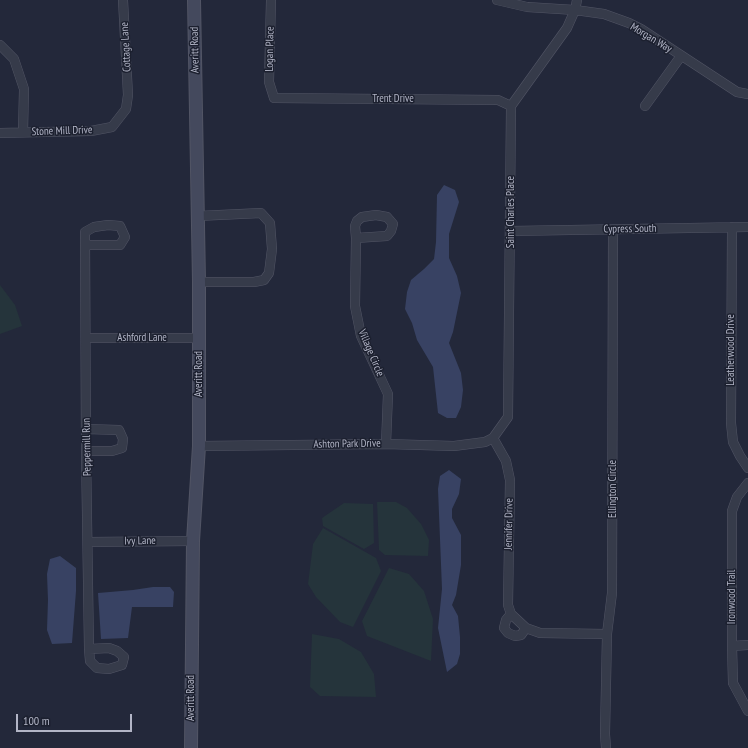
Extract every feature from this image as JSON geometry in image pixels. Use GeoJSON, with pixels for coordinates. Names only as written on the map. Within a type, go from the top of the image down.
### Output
{"type":"FeatureCollection","features":[{"type":"Feature","properties":{"kind":"street","name":"Cottage Lane"},"geometry":{"type":"LineString","coordinates":[[123,0],[128,95]]}},
{"type":"Feature","properties":{"kind":"street","name":"Averitt Road"},"geometry":{"type":"LineString","coordinates":[[191,748],[193,541],[199,446],[200,282],[194,0]]}},
{"type":"Feature","properties":{"kind":"street","name":"Logan Place"},"geometry":{"type":"LineString","coordinates":[[271,0],[269,82],[274,98]]}},
{"type":"Feature","properties":{"kind":"street","name":"Morgan Way"},"geometry":{"type":"LineString","coordinates":[[497,0],[527,7],[575,10],[604,14],[641,29],[737,92],[748,94]]}},
{"type":"Feature","properties":{"kind":"street"},"geometry":{"type":"LineString","coordinates":[[512,106],[567,28],[575,10],[577,0]]}},
{"type":"Feature","properties":{"kind":"street"},"geometry":{"type":"LineString","coordinates":[[0,45],[14,59],[24,89],[23,132]]}},
{"type":"Feature","properties":{"kind":"street"},"geometry":{"type":"LineString","coordinates":[[646,106],[681,56]]}},
{"type":"Feature","properties":{"kind":"street","name":"Stone Mill Drive"},"geometry":{"type":"LineString","coordinates":[[0,133],[91,131],[112,127],[126,109],[128,95]]}},
{"type":"Feature","properties":{"kind":"street","name":"Trent Drive"},"geometry":{"type":"LineString","coordinates":[[274,98],[498,100],[512,106]]}},
{"type":"Feature","properties":{"kind":"street","name":"Saint Charles Place"},"geometry":{"type":"LineString","coordinates":[[493,438],[508,417],[512,106]]}},
{"type":"Feature","properties":{"kind":"street"},"geometry":{"type":"LineString","coordinates":[[198,216],[261,213],[270,223],[272,249],[269,273],[264,280],[254,282],[200,282]]}},
{"type":"Feature","properties":{"kind":"street","name":"Leatherwood Drive"},"geometry":{"type":"LineString","coordinates":[[732,227],[730,423],[733,442],[748,468]]}},
{"type":"Feature","properties":{"kind":"street","name":"Cypress South"},"geometry":{"type":"LineString","coordinates":[[511,231],[748,227]]}},
{"type":"Feature","properties":{"kind":"street","name":"Ellington Circle"},"geometry":{"type":"LineString","coordinates":[[606,748],[605,734],[608,634],[612,593],[613,230]]}},
{"type":"Feature","properties":{"kind":"street","name":"Village Circle"},"geometry":{"type":"LineString","coordinates":[[356,238],[355,306],[361,336],[388,394],[386,444]]}},
{"type":"Feature","properties":{"kind":"street","name":"Peppermill Run"},"geometry":{"type":"LineString","coordinates":[[85,245],[86,451],[90,649]]}},
{"type":"Feature","properties":{"kind":"street","name":"Ashford Lane"},"geometry":{"type":"LineString","coordinates":[[86,338],[199,338]]}},
{"type":"Feature","properties":{"kind":"street"},"geometry":{"type":"LineString","coordinates":[[86,428],[119,430],[123,439],[122,448],[112,451],[86,451]]}},
{"type":"Feature","properties":{"kind":"street","name":"Ashton Park Drive"},"geometry":{"type":"LineString","coordinates":[[199,446],[386,444],[454,446],[485,442],[493,438]]}},
{"type":"Feature","properties":{"kind":"street","name":"Jennifer Drive"},"geometry":{"type":"LineString","coordinates":[[493,438],[506,461],[510,480],[508,605],[511,614],[506,620],[504,628],[508,633],[515,636],[521,635],[526,628]]}},
{"type":"Feature","properties":{"kind":"street","name":"Ironwood Trail"},"geometry":{"type":"LineString","coordinates":[[748,483],[738,497],[732,511],[733,683],[748,711]]}},
{"type":"Feature","properties":{"kind":"street","name":"Ivy Lane"},"geometry":{"type":"LineString","coordinates":[[88,542],[193,541]]}},
{"type":"Feature","properties":{"kind":"street"},"geometry":{"type":"LineString","coordinates":[[511,614],[526,628],[540,633],[608,634]]}},
{"type":"Feature","properties":{"kind":"street"},"geometry":{"type":"LineString","coordinates":[[732,646],[748,645]]}},
{"type":"Feature","properties":{"kind":"shaded area"},"geometry":{"type":"Polygon","coordinates":[[[0,285],[15,305],[22,326],[0,334],[0,285]]]}},
{"type":"Feature","properties":{"kind":"shaded area"},"geometry":{"type":"Polygon","coordinates":[[[377,502],[396,502],[407,508],[421,524],[429,540],[428,556],[385,555],[379,550],[377,502]]]}},
{"type":"Feature","properties":{"kind":"shaded area"},"geometry":{"type":"Polygon","coordinates":[[[344,503],[373,504],[374,543],[364,549],[323,526],[322,518],[344,503]]]}},
{"type":"Feature","properties":{"kind":"shaded area"},"geometry":{"type":"Polygon","coordinates":[[[323,528],[376,558],[381,571],[353,627],[340,622],[316,597],[308,584],[313,544],[323,528]]]}},
{"type":"Feature","properties":{"kind":"shaded area"},"geometry":{"type":"Polygon","coordinates":[[[389,568],[409,574],[424,591],[433,619],[431,661],[367,636],[362,621],[389,568]]]}},
{"type":"Feature","properties":{"kind":"shaded area"},"geometry":{"type":"Polygon","coordinates":[[[312,634],[339,639],[361,652],[374,674],[376,697],[320,696],[310,687],[312,634]]]}},
{"type":"Feature","properties":{"kind":"water"},"geometry":{"type":"Polygon","coordinates":[[[444,185],[455,190],[459,202],[449,234],[449,258],[457,276],[461,293],[453,332],[449,343],[461,373],[463,390],[461,407],[456,418],[447,418],[438,413],[433,367],[417,340],[412,323],[405,309],[407,292],[411,280],[434,259],[436,242],[437,195],[444,185]]]}},
{"type":"Feature","properties":{"kind":"water"},"geometry":{"type":"Polygon","coordinates":[[[449,470],[461,479],[459,494],[452,509],[452,518],[461,535],[461,565],[456,595],[452,605],[458,616],[460,654],[457,664],[447,672],[438,628],[442,589],[438,489],[440,476],[449,470]]]}},
{"type":"Feature","properties":{"kind":"water"},"geometry":{"type":"Polygon","coordinates":[[[60,556],[76,568],[76,591],[72,643],[52,644],[47,630],[47,574],[50,559],[60,556]]]}},
{"type":"Feature","properties":{"kind":"water"},"geometry":{"type":"Polygon","coordinates":[[[153,587],[170,587],[174,592],[173,607],[132,607],[128,638],[101,639],[98,593],[153,587]]]}}]}
